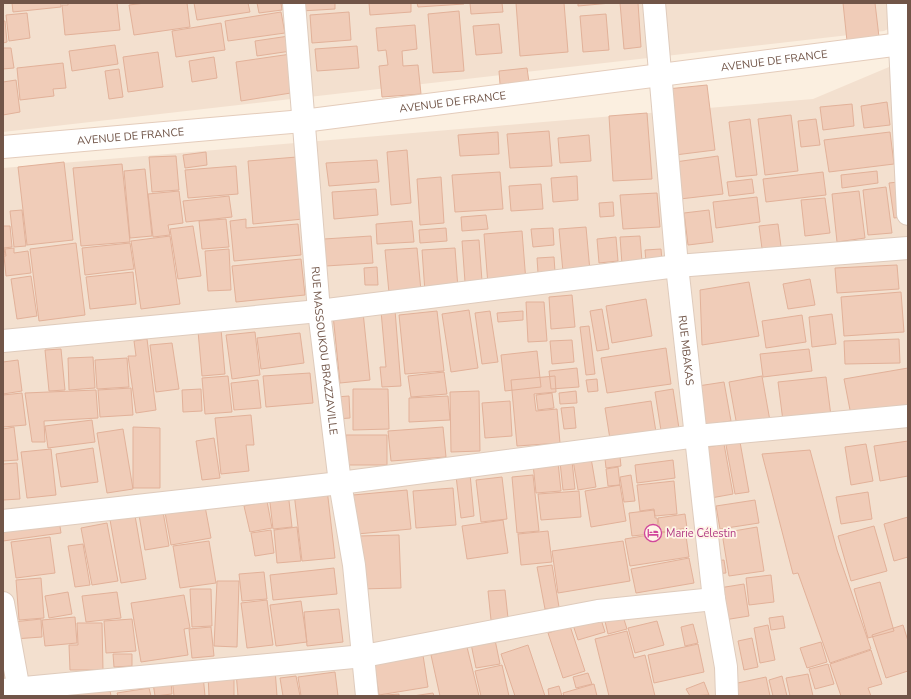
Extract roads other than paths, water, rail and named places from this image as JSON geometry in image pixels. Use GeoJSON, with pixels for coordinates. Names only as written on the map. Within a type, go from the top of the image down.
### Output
{"type":"FeatureCollection","features":[{"type":"Feature","properties":{"kind":"street","name":"RUE MASSOUKOU BRAZZAVILLE"},"geometry":{"type":"LineString","coordinates":[[294,3],[319,311],[340,483],[354,564],[367,696]]}},
{"type":"Feature","properties":{"kind":"street","name":"RUE MBAKAS"},"geometry":{"type":"LineString","coordinates":[[654,3],[677,266],[714,599],[726,667],[727,696]]}},
{"type":"Feature","properties":{"kind":"street"},"geometry":{"type":"LineString","coordinates":[[898,3],[906,43],[908,214]]}},
{"type":"Feature","properties":{"kind":"street","name":"AVENUE DE FRANCE"},"geometry":{"type":"LineString","coordinates":[[3,147],[303,121],[906,43]]}},
{"type":"Feature","properties":{"kind":"street"},"geometry":{"type":"LineString","coordinates":[[3,341],[319,311],[677,266],[908,248]]}},
{"type":"Feature","properties":{"kind":"street"},"geometry":{"type":"LineString","coordinates":[[3,521],[340,483],[696,436],[908,416]]}},
{"type":"Feature","properties":{"kind":"street"},"geometry":{"type":"LineString","coordinates":[[3,603],[14,691],[364,656],[598,611],[714,599]]}},
{"type":"Feature","properties":{"kind":"place","name":"Marie Célestin"},"geometry":{"type":"Point","coordinates":[653,533]}}]}
